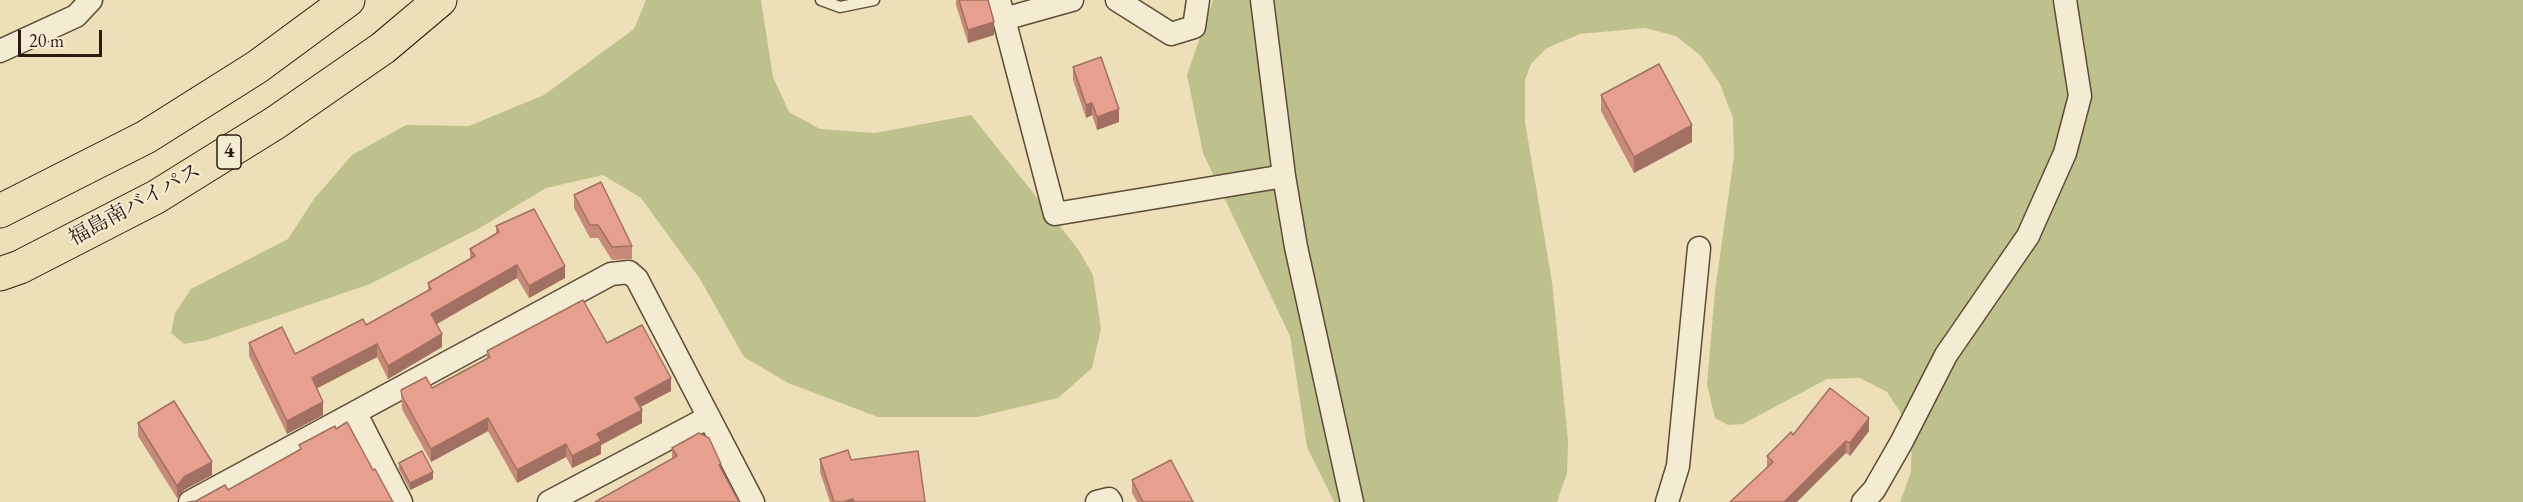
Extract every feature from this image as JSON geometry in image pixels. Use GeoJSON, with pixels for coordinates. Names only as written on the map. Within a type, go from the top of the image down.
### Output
{"type":"FeatureCollection","features":[{"type":"Feature","properties":{"kind":"highway"},"geometry":{"type":"LineString","coordinates":[[0,211],[146,137],[257,67],[348,0]]}},
{"type":"Feature","properties":{"kind":"highway","name":"福島南バイパス"},"geometry":{"type":"LineString","coordinates":[[0,274],[20,267],[156,197],[275,123],[383,48],[440,0]]}},
{"type":"Feature","properties":{"kind":"street"},"geometry":{"type":"LineString","coordinates":[[0,51],[76,16],[91,0]]}},
{"type":"Feature","properties":{"kind":"street"},"geometry":{"type":"LineString","coordinates":[[1072,0],[1001,10],[1055,214],[1284,176]]}},
{"type":"Feature","properties":{"kind":"street"},"geometry":{"type":"LineString","coordinates":[[1117,0],[1171,34],[1194,27],[1198,0]]}},
{"type":"Feature","properties":{"kind":"street"},"geometry":{"type":"LineString","coordinates":[[1262,0],[1284,176],[1296,247],[1352,502]]}},
{"type":"Feature","properties":{"kind":"street"},"geometry":{"type":"LineString","coordinates":[[1863,502],[1874,490],[1901,443],[1946,354],[2028,236],[2065,153],[2080,96],[2065,0]]}},
{"type":"Feature","properties":{"kind":"street"},"geometry":{"type":"LineString","coordinates":[[1667,502],[1678,466],[1699,248]]}},
{"type":"Feature","properties":{"kind":"street"},"geometry":{"type":"LineString","coordinates":[[190,502],[611,274],[629,272],[637,279],[753,502]]}},
{"type":"Feature","properties":{"kind":"street"},"geometry":{"type":"LineString","coordinates":[[356,414],[401,502]]}},
{"type":"Feature","properties":{"kind":"street"},"geometry":{"type":"LineString","coordinates":[[549,502],[709,417]]}},
{"type":"Feature","properties":{"kind":"street"},"geometry":{"type":"LineString","coordinates":[[1097,502],[1109,499],[1111,502]]}},
{"type":"Feature","properties":{"kind":"lane"},"geometry":{"type":"LineString","coordinates":[[821,0],[840,7],[874,0]]}},
{"type":"Feature","properties":{"kind":"green space"},"geometry":{"type":"Polygon","coordinates":[[[646,0],[761,0],[773,77],[789,112],[820,129],[875,133],[971,115],[1078,249],[1093,275],[1101,329],[1092,368],[1058,398],[977,417],[878,417],[788,383],[744,357],[700,279],[641,198],[603,175],[546,188],[478,229],[370,284],[207,340],[184,344],[171,333],[175,313],[191,289],[288,239],[314,199],[352,155],[406,125],[469,126],[544,95],[634,29],[646,0]]]}},
{"type":"Feature","properties":{"kind":"green space"},"geometry":{"type":"Polygon","coordinates":[[[1213,0],[2523,0],[2523,502],[1900,502],[1911,472],[1912,430],[1887,392],[1860,378],[1827,379],[1743,424],[1728,425],[1715,418],[1707,385],[1715,291],[1734,156],[1733,118],[1720,84],[1701,56],[1676,36],[1645,28],[1580,34],[1547,48],[1531,64],[1525,80],[1525,122],[1552,282],[1568,440],[1567,473],[1557,502],[1334,502],[1307,447],[1290,336],[1203,153],[1187,75],[1213,0]]]}},
{"type":"Feature","properties":{"kind":"building"},"geometry":{"type":"Polygon","coordinates":[[[959,0],[988,0],[994,22],[968,30],[959,0]]]}},
{"type":"Feature","properties":{"kind":"building"},"geometry":{"type":"Polygon","coordinates":[[[1101,57],[1119,109],[1097,117],[1092,103],[1086,105],[1073,67],[1101,57]]]}},
{"type":"Feature","properties":{"kind":"building"},"geometry":{"type":"Polygon","coordinates":[[[1659,64],[1692,125],[1634,157],[1601,95],[1659,64]]]}},
{"type":"Feature","properties":{"kind":"building"},"geometry":{"type":"Polygon","coordinates":[[[601,182],[632,246],[612,247],[598,225],[590,225],[574,195],[601,182]]]}},
{"type":"Feature","properties":{"kind":"building"},"geometry":{"type":"Polygon","coordinates":[[[534,209],[565,266],[529,286],[517,265],[431,314],[442,334],[388,366],[377,344],[312,378],[323,402],[287,421],[249,343],[282,327],[295,354],[363,319],[366,325],[431,289],[428,283],[475,256],[470,249],[499,232],[496,226],[534,209]]]}},
{"type":"Feature","properties":{"kind":"building"},"geometry":{"type":"Polygon","coordinates":[[[583,300],[607,343],[642,325],[671,378],[635,398],[642,410],[597,434],[601,441],[572,456],[566,444],[517,470],[488,418],[431,449],[402,396],[401,390],[426,377],[432,388],[490,357],[487,351],[583,300]]]}},
{"type":"Feature","properties":{"kind":"building"},"geometry":{"type":"Polygon","coordinates":[[[1830,388],[1869,418],[1850,443],[1846,441],[1784,502],[1730,502],[1773,462],[1767,456],[1791,432],[1793,435],[1830,388]]]}},
{"type":"Feature","properties":{"kind":"building"},"geometry":{"type":"Polygon","coordinates":[[[174,401],[212,462],[184,477],[177,486],[138,423],[174,401]]]}},
{"type":"Feature","properties":{"kind":"building"},"geometry":{"type":"Polygon","coordinates":[[[347,422],[393,502],[188,502],[196,501],[225,485],[228,490],[301,449],[299,445],[347,422]]]}},
{"type":"Feature","properties":{"kind":"building"},"geometry":{"type":"Polygon","coordinates":[[[699,433],[709,438],[721,464],[719,465],[739,502],[595,502],[677,456],[672,448],[699,433]]]}},
{"type":"Feature","properties":{"kind":"building"},"geometry":{"type":"Polygon","coordinates":[[[848,450],[851,460],[918,451],[925,502],[854,502],[853,499],[834,502],[820,459],[848,450]]]}},
{"type":"Feature","properties":{"kind":"building"},"geometry":{"type":"Polygon","coordinates":[[[422,451],[433,472],[410,483],[399,463],[422,451]]]}},
{"type":"Feature","properties":{"kind":"building"},"geometry":{"type":"Polygon","coordinates":[[[1171,460],[1193,502],[1143,502],[1132,480],[1171,460]]]}}]}
